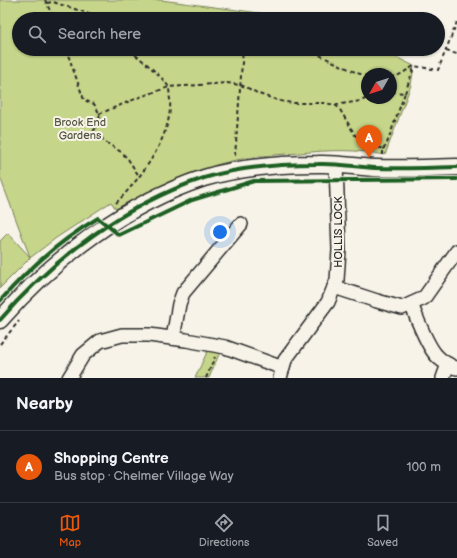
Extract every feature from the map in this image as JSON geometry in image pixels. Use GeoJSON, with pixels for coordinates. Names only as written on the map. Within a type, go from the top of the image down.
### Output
{"type":"FeatureCollection","features":[{"type":"Feature","properties":{"kind":"street"},"geometry":{"type":"LineString","coordinates":[[0,320],[20,297],[57,263],[89,238],[116,221],[170,192],[205,178],[262,168],[318,164],[382,168],[457,167]]}},
{"type":"Feature","properties":{"kind":"street","name":"HOLLIS LOCK"},"geometry":{"type":"LineString","coordinates":[[282,373],[285,360],[328,302],[337,280],[339,250],[336,165]]}},
{"type":"Feature","properties":{"kind":"street"},"geometry":{"type":"LineString","coordinates":[[173,338],[179,304],[183,293],[241,224]]}},
{"type":"Feature","properties":{"kind":"street"},"geometry":{"type":"LineString","coordinates":[[334,287],[402,308],[424,298],[457,251]]}},
{"type":"Feature","properties":{"kind":"street"},"geometry":{"type":"LineString","coordinates":[[411,304],[425,336],[436,356],[452,366],[443,378]]}},
{"type":"Feature","properties":{"kind":"street"},"geometry":{"type":"LineString","coordinates":[[69,378],[83,355],[100,341],[122,335],[149,335],[220,346],[252,356],[282,373]]}},
{"type":"Feature","properties":{"kind":"path"},"geometry":{"type":"LineString","coordinates":[[46,1],[51,12]]}},
{"type":"Feature","properties":{"kind":"path"},"geometry":{"type":"LineString","coordinates":[[46,1],[84,12]]}},
{"type":"Feature","properties":{"kind":"path"},"geometry":{"type":"LineString","coordinates":[[457,22],[446,51],[457,54]]}},
{"type":"Feature","properties":{"kind":"path"},"geometry":{"type":"LineString","coordinates":[[68,56],[84,100],[94,104],[99,114],[99,126],[93,132],[121,152],[128,159],[139,176]]}},
{"type":"Feature","properties":{"kind":"path"},"geometry":{"type":"LineString","coordinates":[[113,206],[126,193],[147,166],[162,136],[169,111],[168,87],[148,65],[136,56]]}},
{"type":"Feature","properties":{"kind":"path"},"geometry":{"type":"LineString","coordinates":[[234,172],[242,56]]}},
{"type":"Feature","properties":{"kind":"path"},"geometry":{"type":"LineString","coordinates":[[322,56],[361,74]]}},
{"type":"Feature","properties":{"kind":"path"},"geometry":{"type":"LineString","coordinates":[[397,76],[414,66],[438,70],[444,56]]}},
{"type":"Feature","properties":{"kind":"path"},"geometry":{"type":"LineString","coordinates":[[382,168],[383,149],[386,146],[414,66]]}},
{"type":"Feature","properties":{"kind":"path"},"geometry":{"type":"LineString","coordinates":[[99,114],[168,87],[227,84],[240,85],[258,94],[292,103],[325,103],[335,105],[361,100]]}},
{"type":"Feature","properties":{"kind":"path"},"geometry":{"type":"LineString","coordinates":[[397,92],[405,93]]}},
{"type":"Feature","properties":{"kind":"path"},"geometry":{"type":"LineString","coordinates":[[335,105],[339,108],[355,135],[361,140],[383,149]]}},
{"type":"Feature","properties":{"kind":"path"},"geometry":{"type":"LineString","coordinates":[[0,344],[19,321]]}},
{"type":"Feature","properties":{"kind":"path"},"geometry":{"type":"LineString","coordinates":[[206,378],[220,346]]}},
{"type":"Feature","properties":{"kind":"green space","name":"Brook End Gardens"},"geometry":{"type":"Polygon","coordinates":[[[0,0],[161,0],[252,12],[12,12],[12,56],[394,56],[414,66],[411,85],[385,155],[364,152],[322,151],[234,160],[200,170],[116,209],[111,202],[56,238],[30,258],[0,288],[0,241],[8,233],[30,257],[0,177],[0,0]]]}},
{"type":"Feature","properties":{"kind":"green space"},"geometry":{"type":"Polygon","coordinates":[[[208,350],[220,352],[209,378],[195,378],[208,350]]]}},
{"type":"Feature","properties":{"kind":"cycle path"},"geometry":{"type":"LineString","coordinates":[[0,320],[44,275],[67,255],[93,236],[146,202],[204,178],[232,171],[290,165],[332,164],[368,168],[457,167]]}},
{"type":"Feature","properties":{"kind":"cycle path"},"geometry":{"type":"LineString","coordinates":[[0,301],[34,266],[58,245],[98,218],[119,235],[192,200],[254,181],[457,179]]}},
{"type":"Feature","properties":{"kind":"place","name":"Shopping Centre"},"geometry":{"type":"Point","coordinates":[369,158]}}]}
